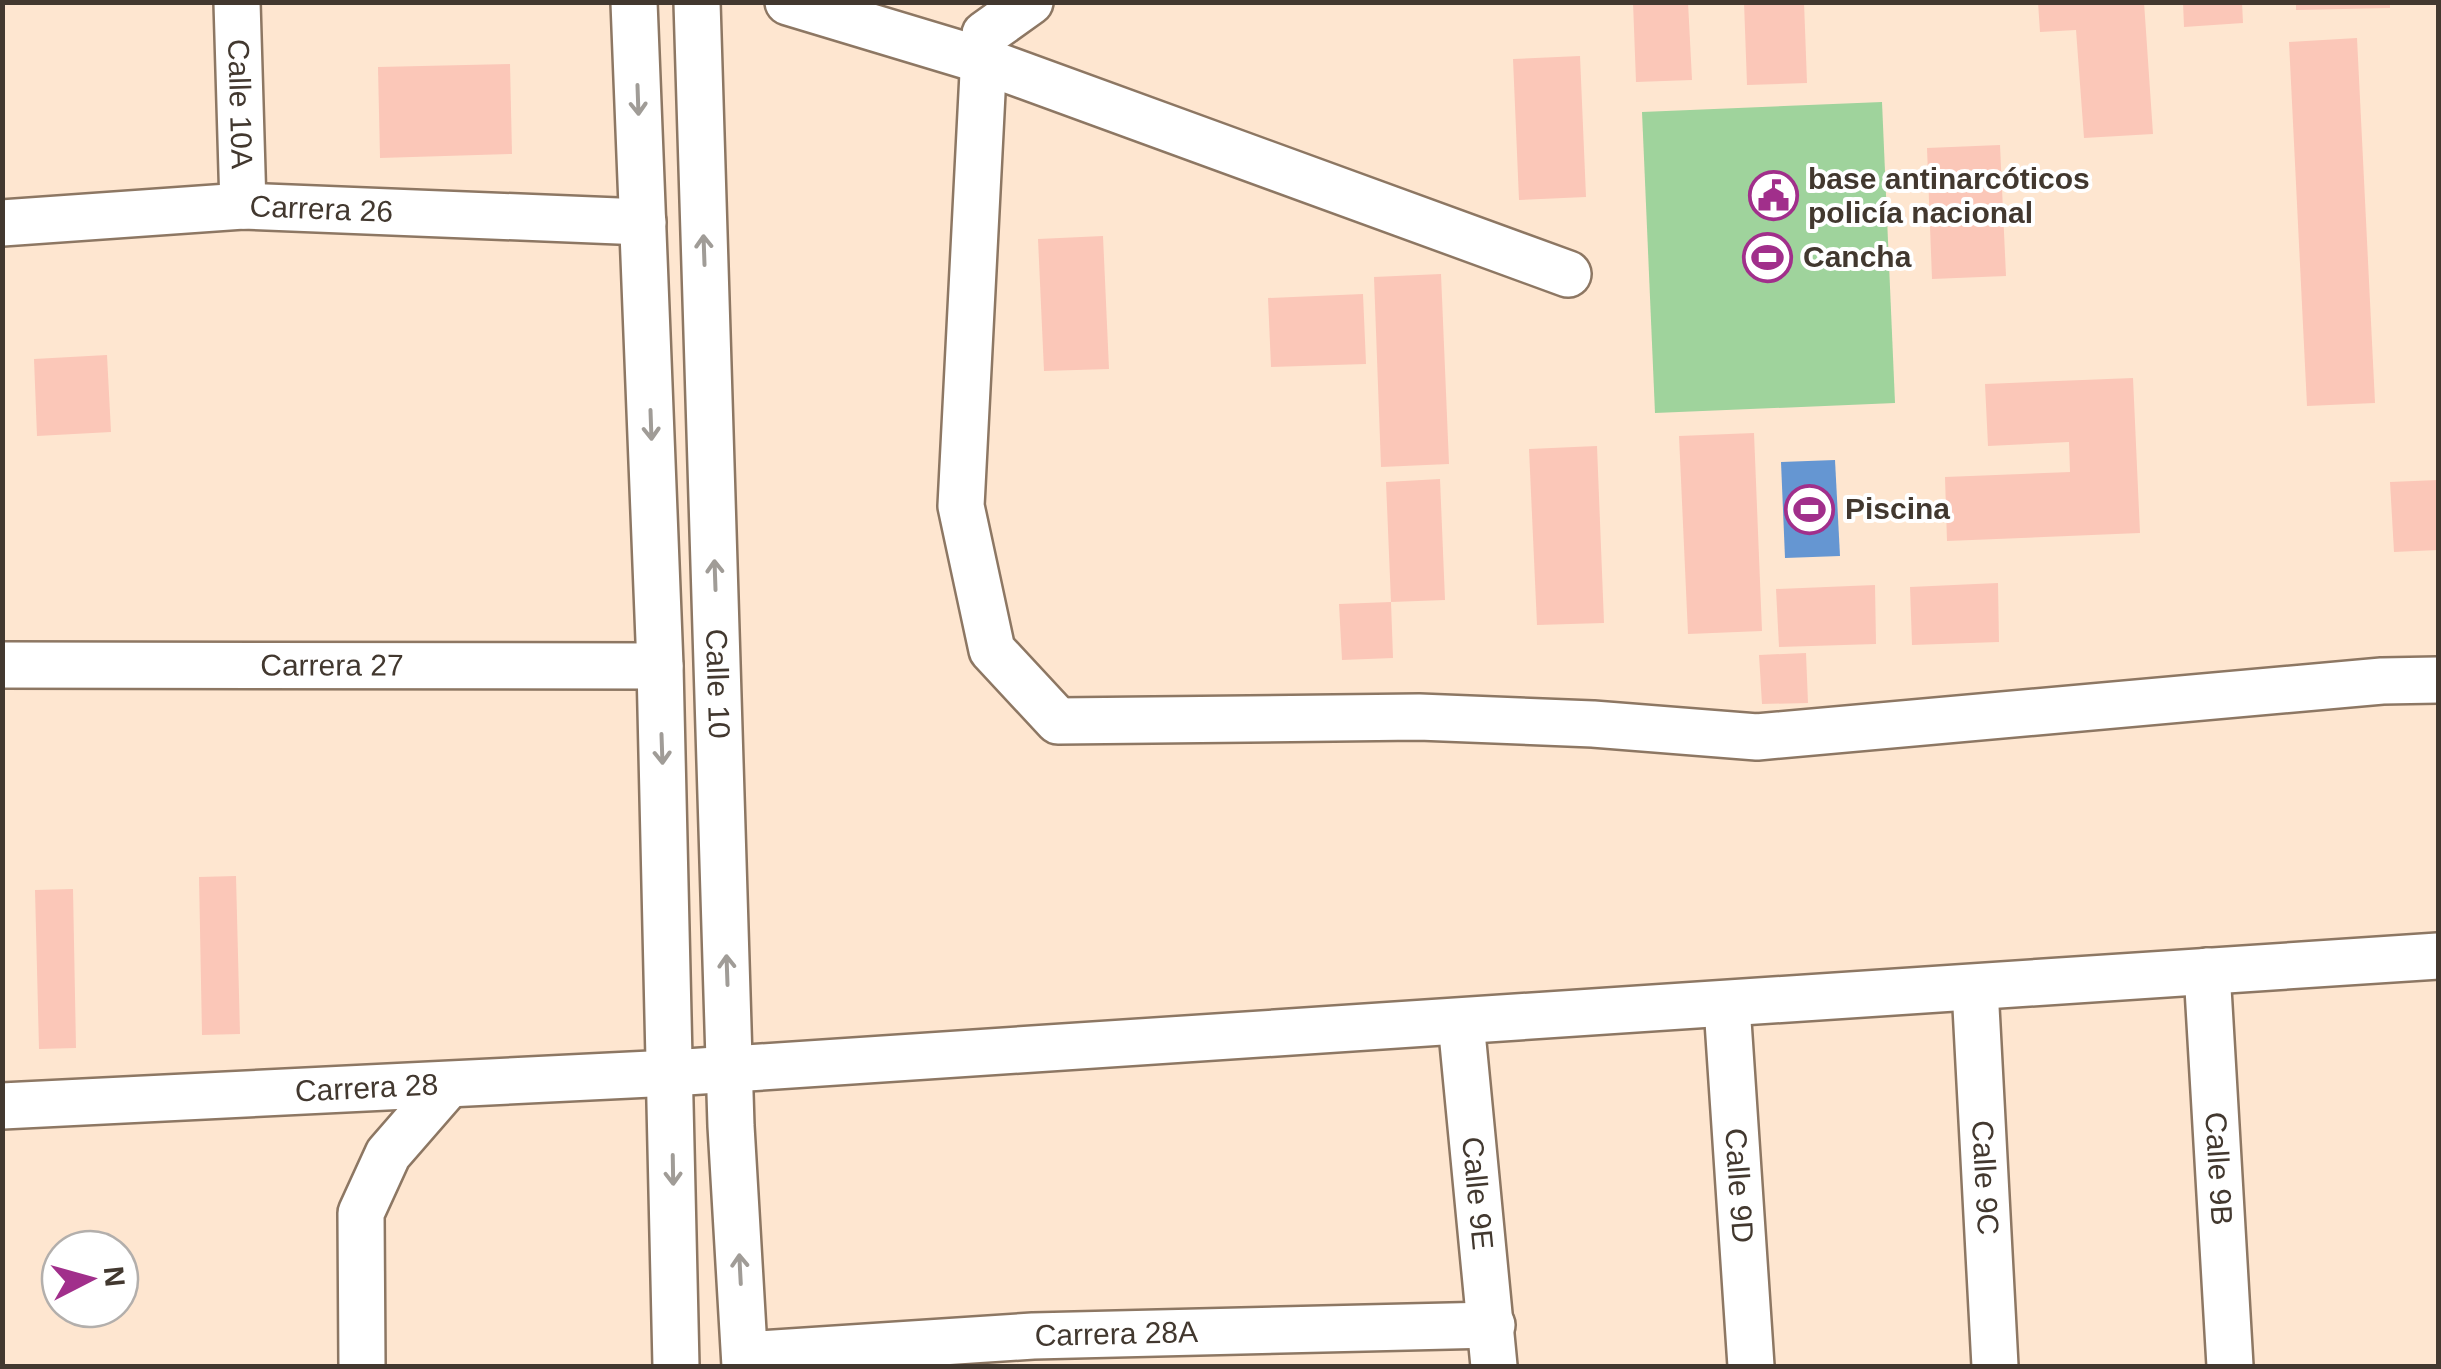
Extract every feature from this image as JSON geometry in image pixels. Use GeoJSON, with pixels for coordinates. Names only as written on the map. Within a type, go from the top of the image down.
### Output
{"type":"FeatureCollection","features":[{"type":"Feature","properties":{"kind":"street","name":"Calle 10A"},"geometry":{"type":"LineString","coordinates":[[237,2],[242,206]]}},
{"type":"Feature","properties":{"kind":"street","name":"Calle 10"},"geometry":{"type":"LineString","coordinates":[[634,2],[660,666],[676,1366]]}},
{"type":"Feature","properties":{"kind":"street","name":"Calle 10"},"geometry":{"type":"LineString","coordinates":[[696,2],[730,1067],[745,1361]]}},
{"type":"Feature","properties":{"kind":"street"},"geometry":{"type":"LineString","coordinates":[[788,2],[984,62],[1568,274]]}},
{"type":"Feature","properties":{"kind":"street"},"geometry":{"type":"LineString","coordinates":[[1030,2],[985,34],[962,506],[992,650],[1058,721],[1419,717],[1592,724],[1757,737],[2382,681],[2438,680]]}},
{"type":"Feature","properties":{"kind":"street","name":"Carrera 26"},"geometry":{"type":"LineString","coordinates":[[2,223],[242,206],[643,222]]}},
{"type":"Feature","properties":{"kind":"street","name":"Carrera 27"},"geometry":{"type":"LineString","coordinates":[[2,666],[660,666]]}},
{"type":"Feature","properties":{"kind":"street","name":"Carrera 28"},"geometry":{"type":"LineString","coordinates":[[2,1106],[672,1073],[2438,956]]}},
{"type":"Feature","properties":{"kind":"street","name":"Calle 9B"},"geometry":{"type":"LineString","coordinates":[[2206,971],[2230,1366]]}},
{"type":"Feature","properties":{"kind":"street","name":"Calle 9C"},"geometry":{"type":"LineString","coordinates":[[1975,988],[1996,1366]]}},
{"type":"Feature","properties":{"kind":"street","name":"Calle 9D"},"geometry":{"type":"LineString","coordinates":[[1727,1006],[1751,1366]]}},
{"type":"Feature","properties":{"kind":"street","name":"Calle 9E"},"geometry":{"type":"LineString","coordinates":[[1462,1022],[1493,1346]]}},
{"type":"Feature","properties":{"kind":"street"},"geometry":{"type":"LineString","coordinates":[[362,1366],[360,1213],[388,1154],[448,1085]]}},
{"type":"Feature","properties":{"kind":"street","name":"Carrera 28A"},"geometry":{"type":"LineString","coordinates":[[745,1361],[1034,1351],[1493,1346]]}},
{"type":"Feature","properties":{"kind":"green space","name":"Cancha"},"geometry":{"type":"Polygon","coordinates":[[[1882,102],[1895,403],[1655,413],[1642,112],[1882,102]]]}},
{"type":"Feature","properties":{"kind":"water","name":"Piscina"},"geometry":{"type":"Polygon","coordinates":[[[1835,460],[1840,556],[1785,558],[1781,462],[1835,460]]]}},
{"type":"Feature","properties":{"kind":"building"},"geometry":{"type":"Polygon","coordinates":[[[1633,2],[1688,2],[1692,80],[1636,82],[1633,2]]]}},
{"type":"Feature","properties":{"kind":"building"},"geometry":{"type":"Polygon","coordinates":[[[1744,2],[1804,2],[1807,83],[1747,85],[1744,2]]]}},
{"type":"Feature","properties":{"kind":"building"},"geometry":{"type":"Polygon","coordinates":[[[2038,2],[2144,2],[2153,134],[2084,138],[2076,30],[2040,32],[2038,2]]]}},
{"type":"Feature","properties":{"kind":"building"},"geometry":{"type":"Polygon","coordinates":[[[2183,2],[2242,2],[2243,23],[2184,27],[2183,2]]]}},
{"type":"Feature","properties":{"kind":"building"},"geometry":{"type":"Polygon","coordinates":[[[2296,2],[2390,2],[2390,8],[2296,10],[2296,2]]]}},
{"type":"Feature","properties":{"kind":"building"},"geometry":{"type":"Polygon","coordinates":[[[2357,38],[2375,403],[2307,406],[2289,42],[2357,38]]]}},
{"type":"Feature","properties":{"kind":"building"},"geometry":{"type":"Polygon","coordinates":[[[1580,56],[1586,197],[1519,200],[1513,59],[1580,56]]]}},
{"type":"Feature","properties":{"kind":"building"},"geometry":{"type":"Polygon","coordinates":[[[510,64],[512,154],[380,158],[378,67],[510,64]]]}},
{"type":"Feature","properties":{"kind":"building"},"geometry":{"type":"Polygon","coordinates":[[[2000,145],[2006,276],[1932,279],[1927,148],[2000,145]]]}},
{"type":"Feature","properties":{"kind":"building"},"geometry":{"type":"Polygon","coordinates":[[[1103,236],[1109,369],[1044,371],[1038,239],[1103,236]]]}},
{"type":"Feature","properties":{"kind":"building"},"geometry":{"type":"Polygon","coordinates":[[[1441,274],[1449,464],[1381,467],[1374,277],[1441,274]]]}},
{"type":"Feature","properties":{"kind":"building"},"geometry":{"type":"Polygon","coordinates":[[[1363,294],[1366,364],[1271,367],[1268,298],[1363,294]]]}},
{"type":"Feature","properties":{"kind":"building"},"geometry":{"type":"Polygon","coordinates":[[[107,355],[111,432],[37,436],[34,359],[107,355]]]}},
{"type":"Feature","properties":{"kind":"building"},"geometry":{"type":"Polygon","coordinates":[[[2133,378],[2140,533],[1947,541],[1945,477],[2070,472],[2069,442],[1988,446],[1985,384],[2133,378]]]}},
{"type":"Feature","properties":{"kind":"building"},"geometry":{"type":"Polygon","coordinates":[[[1754,433],[1762,631],[1688,634],[1679,436],[1754,433]]]}},
{"type":"Feature","properties":{"kind":"building"},"geometry":{"type":"Polygon","coordinates":[[[1597,446],[1604,623],[1537,625],[1529,449],[1597,446]]]}},
{"type":"Feature","properties":{"kind":"building"},"geometry":{"type":"Polygon","coordinates":[[[1440,479],[1445,600],[1391,602],[1386,482],[1440,479]]]}},
{"type":"Feature","properties":{"kind":"building"},"geometry":{"type":"Polygon","coordinates":[[[2438,480],[2438,550],[2394,552],[2390,482],[2438,480]]]}},
{"type":"Feature","properties":{"kind":"building"},"geometry":{"type":"Polygon","coordinates":[[[1998,583],[1999,642],[1912,645],[1910,587],[1998,583]]]}},
{"type":"Feature","properties":{"kind":"building"},"geometry":{"type":"Polygon","coordinates":[[[1875,585],[1876,644],[1779,647],[1776,589],[1875,585]]]}},
{"type":"Feature","properties":{"kind":"building"},"geometry":{"type":"Polygon","coordinates":[[[1391,602],[1393,658],[1342,660],[1339,604],[1391,602]]]}},
{"type":"Feature","properties":{"kind":"building"},"geometry":{"type":"Polygon","coordinates":[[[1806,653],[1808,703],[1762,704],[1759,655],[1806,653]]]}},
{"type":"Feature","properties":{"kind":"building"},"geometry":{"type":"Polygon","coordinates":[[[236,876],[240,1034],[202,1035],[199,877],[236,876]]]}},
{"type":"Feature","properties":{"kind":"building"},"geometry":{"type":"Polygon","coordinates":[[[73,889],[76,1048],[39,1049],[35,890],[73,889]]]}},
{"type":"Feature","properties":{"kind":"place","name":"base antinarcóticos policía nacional"},"geometry":{"type":"Point","coordinates":[1773,196]}},
{"type":"Feature","properties":{"kind":"place","name":"Cancha"},"geometry":{"type":"Point","coordinates":[1768,257]}},
{"type":"Feature","properties":{"kind":"place","name":"Piscina"},"geometry":{"type":"Point","coordinates":[1810,509]}}]}
